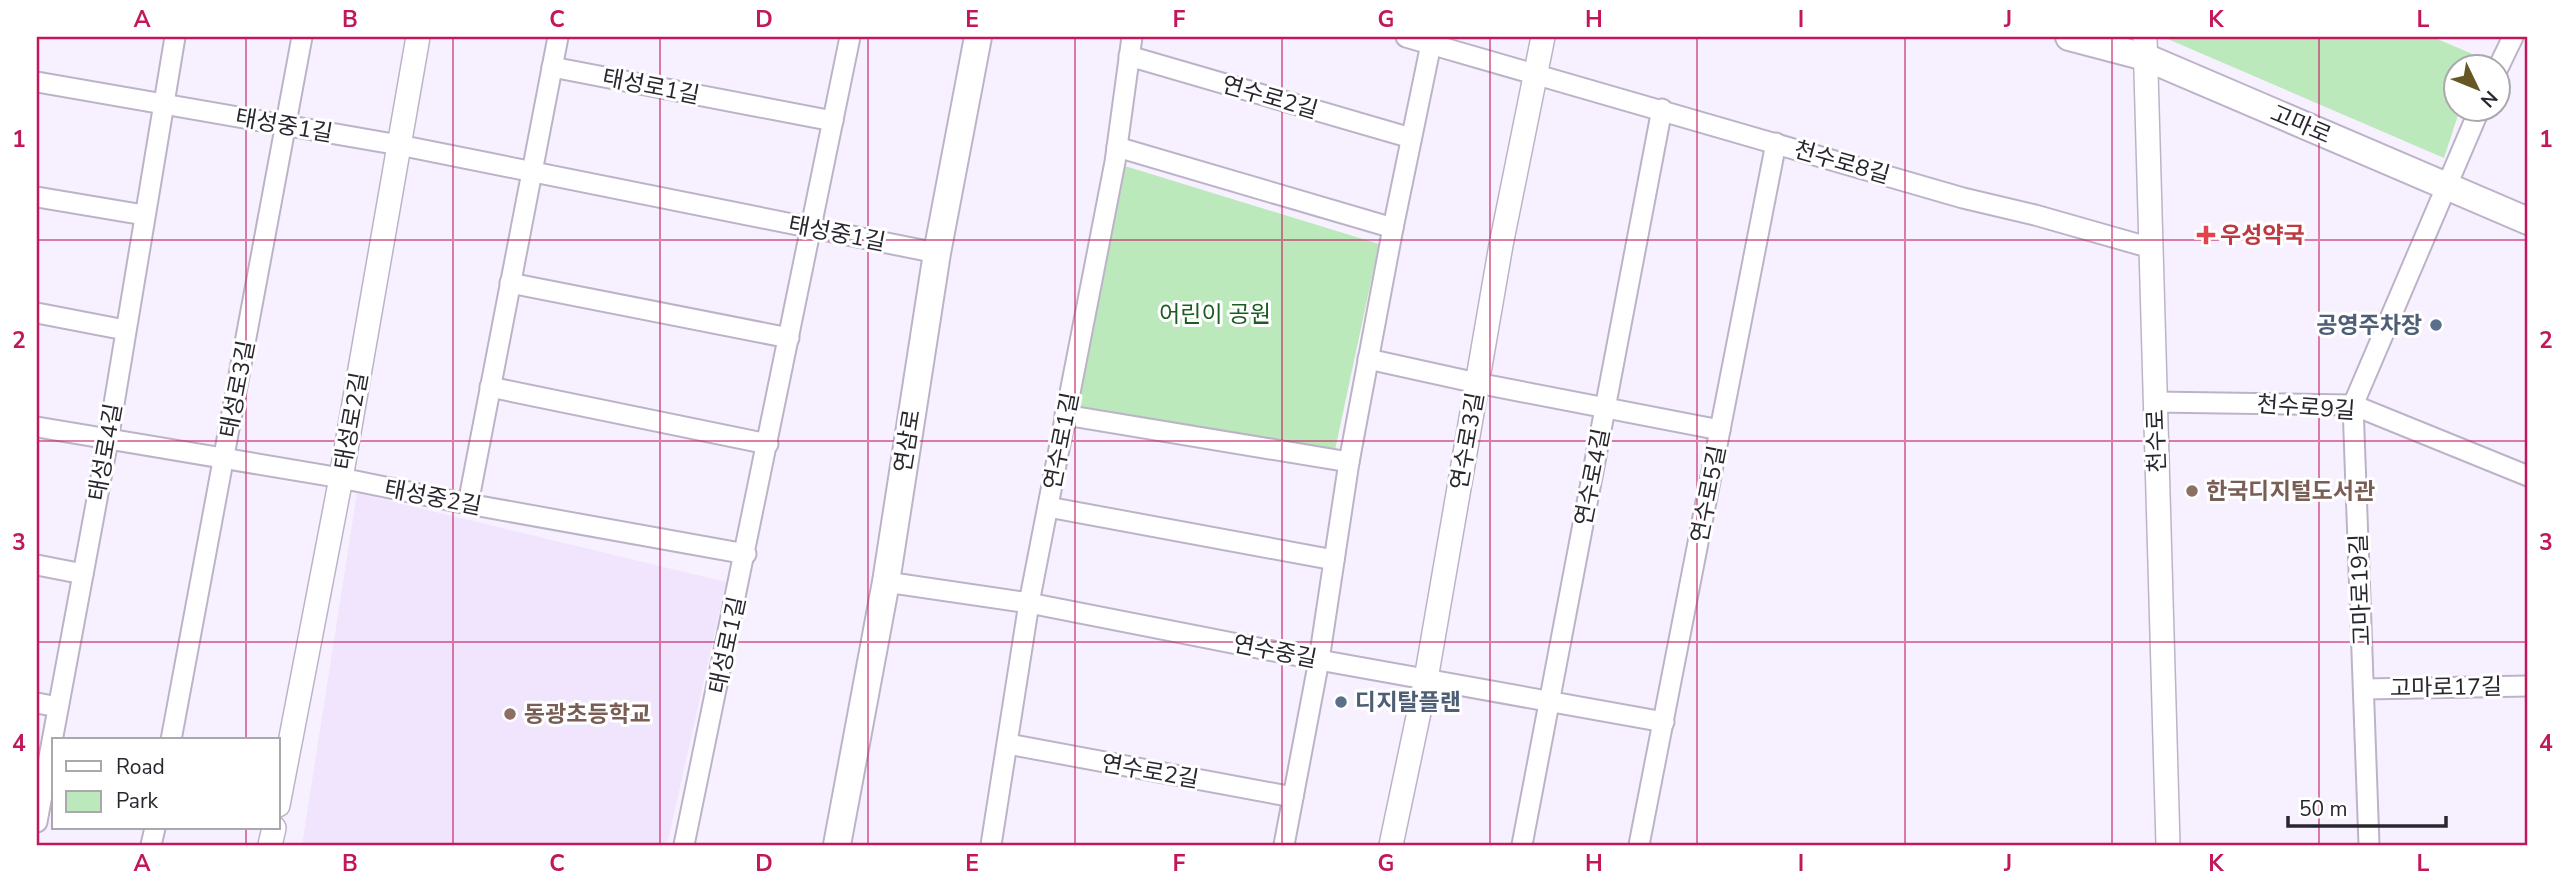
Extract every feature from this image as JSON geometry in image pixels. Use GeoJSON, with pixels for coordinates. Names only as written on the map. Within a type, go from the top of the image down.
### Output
{"type":"FeatureCollection","features":[{"type":"Feature","properties":{"kind":"main road","name":"연삼로"},"geometry":{"type":"LineString","coordinates":[[836,845],[886,582],[937,253],[978,37]]}},
{"type":"Feature","properties":{"kind":"main road","name":"고마로"},"geometry":{"type":"LineString","coordinates":[[2069,37],[2145,47],[2445,186],[2528,221]]}},
{"type":"Feature","properties":{"kind":"street","name":"태성로4길"},"geometry":{"type":"LineString","coordinates":[[52,738],[108,439],[175,37]]}},
{"type":"Feature","properties":{"kind":"street","name":"태성로3길"},"geometry":{"type":"LineString","coordinates":[[171,738],[303,37]]}},
{"type":"Feature","properties":{"kind":"street","name":"태성로2길"},"geometry":{"type":"LineString","coordinates":[[280,794],[341,478],[418,37]]}},
{"type":"Feature","properties":{"kind":"street"},"geometry":{"type":"LineString","coordinates":[[468,504],[558,37]]}},
{"type":"Feature","properties":{"kind":"street","name":"태성로1길"},"geometry":{"type":"LineString","coordinates":[[684,845],[746,554],[850,37]]}},
{"type":"Feature","properties":{"kind":"street"},"geometry":{"type":"LineString","coordinates":[[1406,37],[1535,73]]}},
{"type":"Feature","properties":{"kind":"street","name":"연수로3길"},"geometry":{"type":"LineString","coordinates":[[1391,845],[1426,680],[1476,383],[1543,37]]}},
{"type":"Feature","properties":{"kind":"street"},"geometry":{"type":"LineString","coordinates":[[1284,845],[1319,660],[1349,462],[1431,44]]}},
{"type":"Feature","properties":{"kind":"street","name":"연수로2길"},"geometry":{"type":"LineString","coordinates":[[1130,46],[1411,138]]}},
{"type":"Feature","properties":{"kind":"street","name":"연수로1길"},"geometry":{"type":"LineString","coordinates":[[991,845],[1029,603],[1117,147],[1130,46]]}},
{"type":"Feature","properties":{"kind":"street","name":"천수로"},"geometry":{"type":"LineString","coordinates":[[2145,47],[2168,845]]}},
{"type":"Feature","properties":{"kind":"street","name":"태성로1길"},"geometry":{"type":"LineString","coordinates":[[552,67],[833,121]]}},
{"type":"Feature","properties":{"kind":"street","name":"천수로8길"},"geometry":{"type":"LineString","coordinates":[[1535,73],[1963,198],[2151,248]]}},
{"type":"Feature","properties":{"kind":"street","name":"태성중1길"},"geometry":{"type":"LineString","coordinates":[[37,82],[399,145],[937,253]]}},
{"type":"Feature","properties":{"kind":"street","name":"연수로4길"},"geometry":{"type":"LineString","coordinates":[[1522,845],[1662,109]]}},
{"type":"Feature","properties":{"kind":"street","name":"고마로19길"},"geometry":{"type":"LineString","coordinates":[[2369,845],[2353,405],[2474,122]]}},
{"type":"Feature","properties":{"kind":"street","name":"연수로5길"},"geometry":{"type":"LineString","coordinates":[[1640,845],[1776,143]]}},
{"type":"Feature","properties":{"kind":"street"},"geometry":{"type":"LineString","coordinates":[[1117,147],[1393,228]]}},
{"type":"Feature","properties":{"kind":"street"},"geometry":{"type":"LineString","coordinates":[[37,197],[144,215]]}},
{"type":"Feature","properties":{"kind":"street"},"geometry":{"type":"LineString","coordinates":[[510,283],[789,338]]}},
{"type":"Feature","properties":{"kind":"street"},"geometry":{"type":"LineString","coordinates":[[37,313],[125,330]]}},
{"type":"Feature","properties":{"kind":"street"},"geometry":{"type":"LineString","coordinates":[[1368,359],[1476,383],[1720,429]]}},
{"type":"Feature","properties":{"kind":"street"},"geometry":{"type":"LineString","coordinates":[[490,387],[768,444]]}},
{"type":"Feature","properties":{"kind":"street","name":"천수로9길"},"geometry":{"type":"LineString","coordinates":[[2155,402],[2353,405],[2528,476]]}},
{"type":"Feature","properties":{"kind":"street"},"geometry":{"type":"LineString","coordinates":[[1065,415],[1349,462]]}},
{"type":"Feature","properties":{"kind":"street","name":"태성중2길"},"geometry":{"type":"LineString","coordinates":[[37,427],[341,478],[468,504],[746,554]]}},
{"type":"Feature","properties":{"kind":"street"},"geometry":{"type":"LineString","coordinates":[[1048,507],[1334,560]]}},
{"type":"Feature","properties":{"kind":"street"},"geometry":{"type":"LineString","coordinates":[[37,565],[83,573]]}},
{"type":"Feature","properties":{"kind":"street","name":"연수중길"},"geometry":{"type":"LineString","coordinates":[[886,582],[1029,603],[1319,660],[1664,722]]}},
{"type":"Feature","properties":{"kind":"street","name":"고마로17길"},"geometry":{"type":"LineString","coordinates":[[2364,689],[2528,686]]}},
{"type":"Feature","properties":{"kind":"street"},"geometry":{"type":"LineString","coordinates":[[37,703],[58,707]]}},
{"type":"Feature","properties":{"kind":"street","name":"태성로4길"},"geometry":{"type":"LineString","coordinates":[[37,822],[52,740]]}},
{"type":"Feature","properties":{"kind":"street","name":"연수로2길"},"geometry":{"type":"LineString","coordinates":[[1008,744],[1293,797]]}},
{"type":"Feature","properties":{"kind":"shaded area","name":"동광초등학교"},"geometry":{"type":"Polygon","coordinates":[[[357,493],[726,582],[667,845],[302,845],[357,493]]]}},
{"type":"Feature","properties":{"kind":"green space"},"geometry":{"type":"Polygon","coordinates":[[[2163,37],[2433,37],[2468,52],[2442,52],[2442,122],[2456,122],[2444,158],[2163,37]]]}},
{"type":"Feature","properties":{"kind":"green space","name":"어린이 공원"},"geometry":{"type":"Polygon","coordinates":[[[1125,166],[1379,244],[1335,450],[1078,407],[1125,166]]]}},
{"type":"Feature","properties":{"kind":"place","name":"우성약국"},"geometry":{"type":"Point","coordinates":[2206,235]}},
{"type":"Feature","properties":{"kind":"place","name":"공영주차장"},"geometry":{"type":"Point","coordinates":[2436,325]}},
{"type":"Feature","properties":{"kind":"place","name":"한국디지털도서관"},"geometry":{"type":"Point","coordinates":[2192,491]}},
{"type":"Feature","properties":{"kind":"place","name":"디지탈플랜"},"geometry":{"type":"Point","coordinates":[1341,702]}},
{"type":"Feature","properties":{"kind":"place","name":"동광초등학교"},"geometry":{"type":"Point","coordinates":[510,714]}}]}
